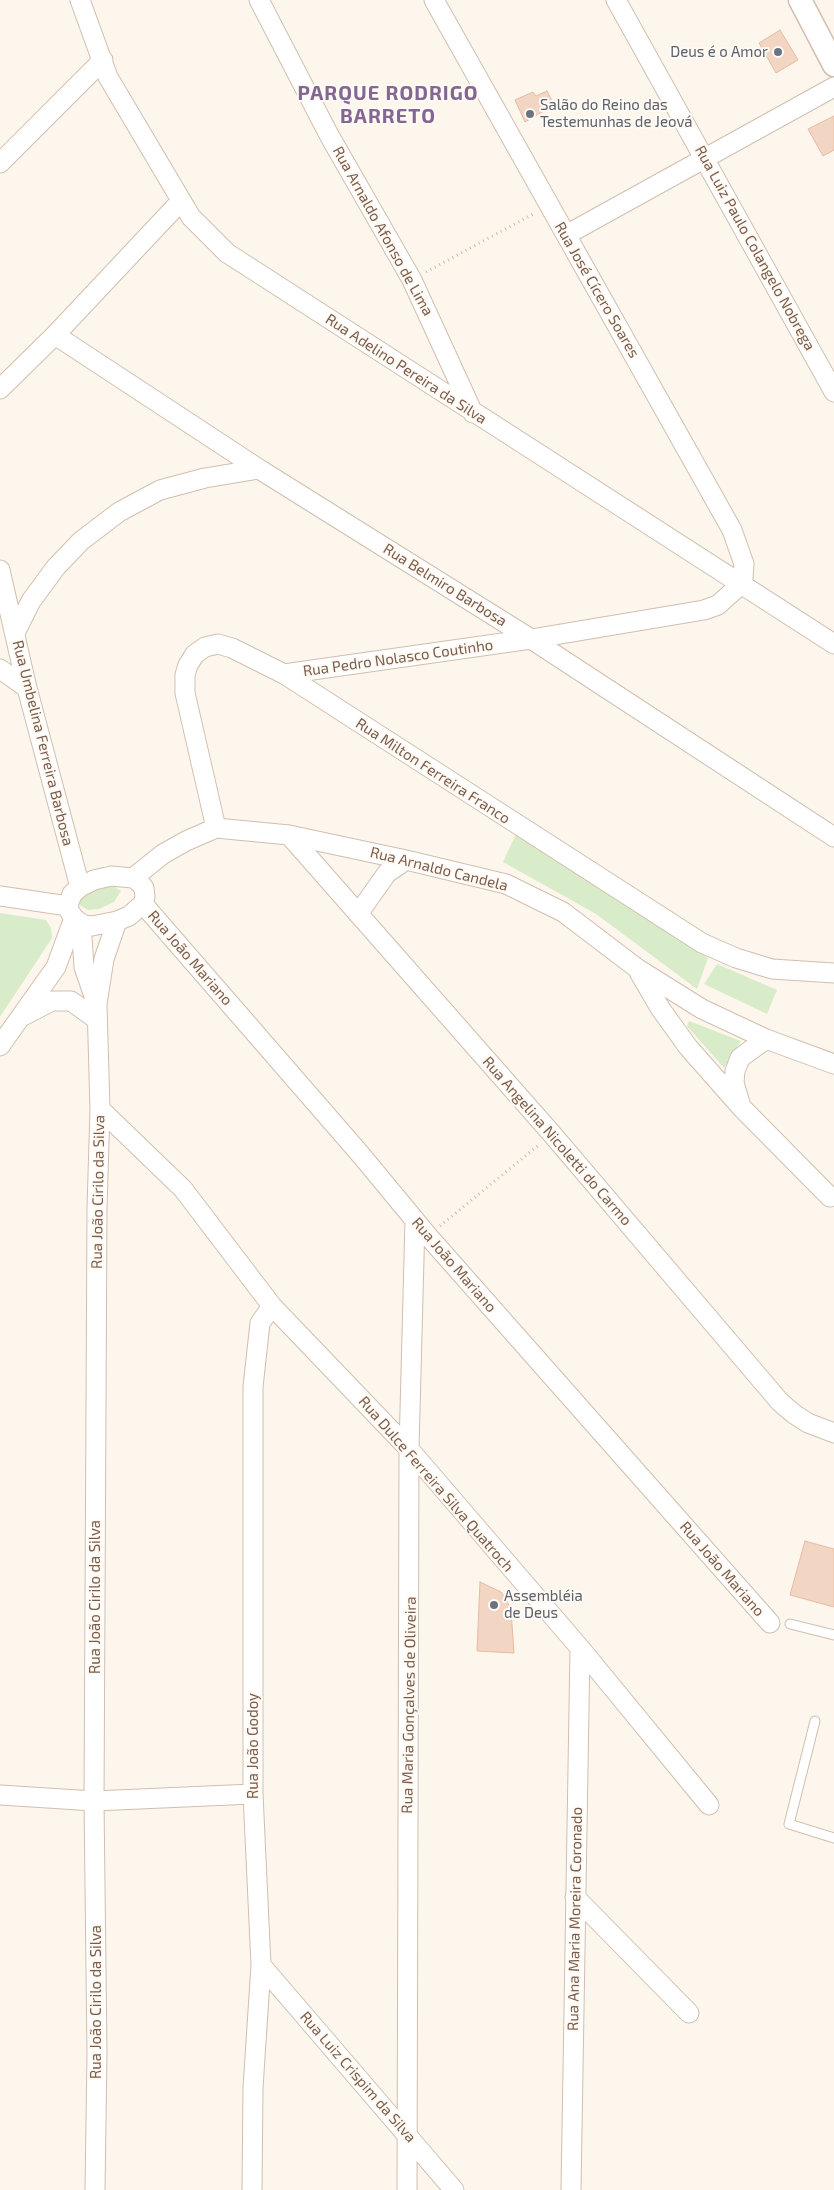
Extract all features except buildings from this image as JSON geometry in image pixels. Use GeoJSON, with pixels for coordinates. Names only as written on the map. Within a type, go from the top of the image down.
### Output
{"type":"FeatureCollection","features":[{"type":"Feature","properties":{"kind":"street","name":"Rua Adelino Pereira da Silva"},"geometry":{"type":"LineString","coordinates":[[80,0],[108,77],[191,217],[227,253],[834,644]]}},
{"type":"Feature","properties":{"kind":"street","name":"Rua Arnaldo Afonso de Lima"},"geometry":{"type":"LineString","coordinates":[[259,0],[329,135],[412,280],[473,413]]}},
{"type":"Feature","properties":{"kind":"street","name":"Rua José Cícero Soares"},"geometry":{"type":"LineString","coordinates":[[434,0],[732,530],[744,564],[743,578],[740,585]]}},
{"type":"Feature","properties":{"kind":"street","name":"Rua Luiz Paulo Colangelo Nobrega"},"geometry":{"type":"LineString","coordinates":[[616,0],[834,392]]}},
{"type":"Feature","properties":{"kind":"street"},"geometry":{"type":"LineString","coordinates":[[800,0],[834,65]]}},
{"type":"Feature","properties":{"kind":"street"},"geometry":{"type":"LineString","coordinates":[[0,163],[102,60]]}},
{"type":"Feature","properties":{"kind":"street"},"geometry":{"type":"LineString","coordinates":[[566,236],[834,87]]}},
{"type":"Feature","properties":{"kind":"street"},"geometry":{"type":"LineString","coordinates":[[0,389],[55,335],[181,201]]}},
{"type":"Feature","properties":{"kind":"street","name":"Rua Belmiro Barbosa"},"geometry":{"type":"LineString","coordinates":[[55,335],[259,469],[531,639],[834,837]]}},
{"type":"Feature","properties":{"kind":"street"},"geometry":{"type":"LineString","coordinates":[[15,633],[31,601],[56,567],[81,541],[119,512],[160,490],[205,478],[259,469]]}},
{"type":"Feature","properties":{"kind":"street","name":"Rua Umbelina Ferreira Barbosa"},"geometry":{"type":"LineString","coordinates":[[0,570],[27,688],[80,887]]}},
{"type":"Feature","properties":{"kind":"street","name":"Rua Pedro Nolasco Coutinho"},"geometry":{"type":"LineString","coordinates":[[284,674],[531,639],[704,610],[718,605],[740,585]]}},
{"type":"Feature","properties":{"kind":"street","name":"Rua Milton Ferreira Franco"},"geometry":{"type":"LineString","coordinates":[[216,828],[185,693],[185,676],[195,654],[205,647],[218,644],[232,648],[284,674],[702,943],[736,958],[772,969],[834,973]]}},
{"type":"Feature","properties":{"kind":"street"},"geometry":{"type":"LineString","coordinates":[[0,670],[27,688]]}},
{"type":"Feature","properties":{"kind":"street","name":"Rua Arnaldo Candela"},"geometry":{"type":"LineString","coordinates":[[133,878],[178,845],[216,828],[289,835],[506,884],[563,912],[638,969],[702,1009],[766,1039],[834,1064]]}},
{"type":"Feature","properties":{"kind":"street","name":"Rua Angelina Nicoletti do Carmo"},"geometry":{"type":"LineString","coordinates":[[289,835],[552,1134],[780,1402],[808,1423],[834,1434]]}},
{"type":"Feature","properties":{"kind":"street"},"geometry":{"type":"LineString","coordinates":[[358,914],[387,873],[406,860]]}},
{"type":"Feature","properties":{"kind":"street"},"geometry":{"type":"LineString","coordinates":[[0,896],[74,916],[92,926],[118,921],[129,916],[143,904],[145,897],[144,888],[133,878],[111,876],[94,880],[80,887],[72,894],[74,916],[56,967],[0,1046]]}},
{"type":"Feature","properties":{"kind":"street","name":"Rua João Mariano"},"geometry":{"type":"LineString","coordinates":[[143,904],[194,961],[428,1236],[770,1623]]}},
{"type":"Feature","properties":{"kind":"street","name":"Rua João Cirilo da Silva"},"geometry":{"type":"LineString","coordinates":[[74,916],[84,967],[96,1012]]}},
{"type":"Feature","properties":{"kind":"street","name":"Rua João Cirilo da Silva"},"geometry":{"type":"LineString","coordinates":[[95,2190],[97,2052],[94,1801],[97,1208],[100,1109],[96,1012],[104,959],[118,921]]}},
{"type":"Feature","properties":{"kind":"street"},"geometry":{"type":"LineString","coordinates":[[638,969],[660,1008],[688,1047],[741,1107],[830,1197]]}},
{"type":"Feature","properties":{"kind":"street"},"geometry":{"type":"LineString","coordinates":[[22,1016],[52,1001],[71,1001],[96,1012]]}},
{"type":"Feature","properties":{"kind":"street"},"geometry":{"type":"LineString","coordinates":[[741,1107],[734,1083],[735,1071],[740,1058],[766,1039]]}},
{"type":"Feature","properties":{"kind":"street","name":"Rua Dulce Ferreira Silva Quatroch"},"geometry":{"type":"LineString","coordinates":[[100,1109],[183,1189],[272,1306],[409,1449],[580,1648],[709,1805]]}},
{"type":"Feature","properties":{"kind":"street","name":"Rua Maria Gonçalves de Oliveira"},"geometry":{"type":"LineString","coordinates":[[407,2190],[409,1449],[415,1220]]}},
{"type":"Feature","properties":{"kind":"street","name":"Rua João Godoy"},"geometry":{"type":"LineString","coordinates":[[252,2190],[253,2088],[261,1965],[253,1794],[253,1386],[260,1323],[272,1306]]}},
{"type":"Feature","properties":{"kind":"street","name":"Rua Ana Maria Moreira Coronado"},"geometry":{"type":"LineString","coordinates":[[571,2190],[580,1648]]}},
{"type":"Feature","properties":{"kind":"street"},"geometry":{"type":"LineString","coordinates":[[0,1795],[94,1801],[253,1794]]}},
{"type":"Feature","properties":{"kind":"street"},"geometry":{"type":"LineString","coordinates":[[575,1897],[689,2013]]}},
{"type":"Feature","properties":{"kind":"street","name":"Rua Luiz Crispim da Silva"},"geometry":{"type":"LineString","coordinates":[[261,1965],[454,2190]]}},
{"type":"Feature","properties":{"kind":"lane"},"geometry":{"type":"LineString","coordinates":[[790,1624],[834,1635]]}},
{"type":"Feature","properties":{"kind":"lane"},"geometry":{"type":"LineString","coordinates":[[815,1721],[789,1824],[834,1838]]}},
{"type":"Feature","properties":{"kind":"path"},"geometry":{"type":"LineString","coordinates":[[412,280],[550,205]]}},
{"type":"Feature","properties":{"kind":"path"},"geometry":{"type":"LineString","coordinates":[[428,1236],[552,1134]]}},
{"type":"Feature","properties":{"kind":"green space"},"geometry":{"type":"Polygon","coordinates":[[[516,834],[708,958],[697,989],[596,914],[503,862],[516,834]]]}},
{"type":"Feature","properties":{"kind":"green space"},"geometry":{"type":"Polygon","coordinates":[[[95,887],[115,887],[121,891],[114,902],[99,909],[88,910],[81,906],[78,900],[95,887]]]}},
{"type":"Feature","properties":{"kind":"green space"},"geometry":{"type":"Polygon","coordinates":[[[0,913],[46,920],[51,928],[52,938],[0,1017],[0,913]]]}},
{"type":"Feature","properties":{"kind":"green space"},"geometry":{"type":"Polygon","coordinates":[[[717,964],[777,990],[767,1014],[704,984],[717,964]]]}},
{"type":"Feature","properties":{"kind":"green space"},"geometry":{"type":"Polygon","coordinates":[[[689,1021],[741,1041],[724,1068],[687,1026],[689,1021]]]}},
{"type":"Feature","properties":{"kind":"place","name":"Deus é o Amor"},"geometry":{"type":"Point","coordinates":[778,52]}},
{"type":"Feature","properties":{"kind":"place","name":"Salão do Reino das Testemunhas de Jeová"},"geometry":{"type":"Point","coordinates":[530,114]}},
{"type":"Feature","properties":{"kind":"place","name":"Assembléia de Deus"},"geometry":{"type":"Point","coordinates":[494,1605]}},
{"type":"Feature","properties":{"kind":"district","name":"PARQUE RODRIGO BARRETO"},"geometry":{"type":"Point","coordinates":[388,104]}}]}
